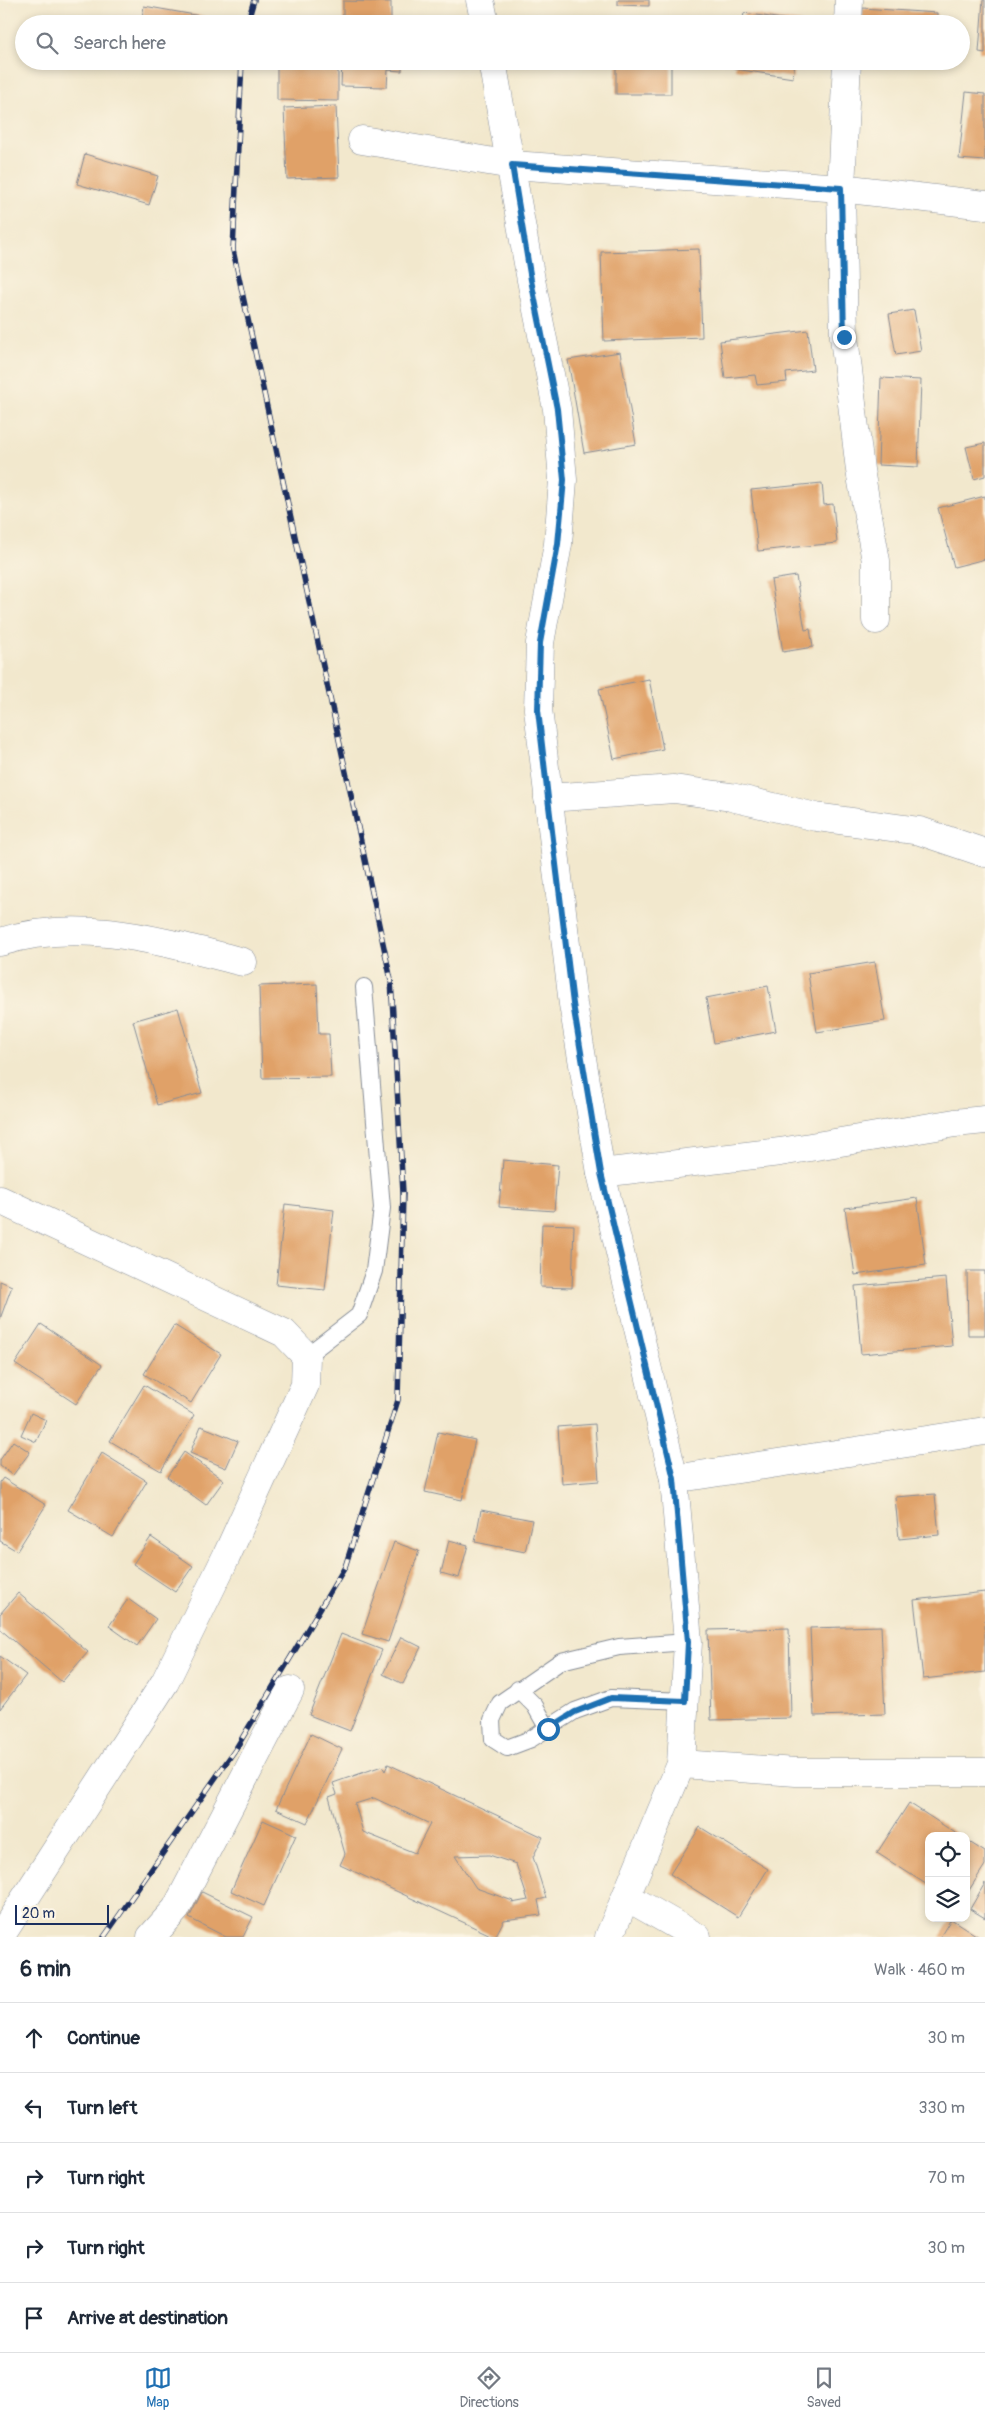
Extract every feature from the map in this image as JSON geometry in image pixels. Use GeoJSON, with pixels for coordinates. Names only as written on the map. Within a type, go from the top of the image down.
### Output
{"type":"FeatureCollection","features":[{"type":"Feature","properties":{"kind":"street"},"geometry":{"type":"LineString","coordinates":[[480,0],[483,15]]}},
{"type":"Feature","properties":{"kind":"street"},"geometry":{"type":"LineString","coordinates":[[849,15],[850,0]]}},
{"type":"Feature","properties":{"kind":"street"},"geometry":{"type":"LineString","coordinates":[[494,70],[531,280],[557,409],[564,480],[558,544],[540,643],[538,710],[573,1004],[601,1173],[674,1479],[688,1642],[681,1764],[609,1937]]}},
{"type":"Feature","properties":{"kind":"street"},"geometry":{"type":"LineString","coordinates":[[847,70],[841,188],[844,337],[860,470],[876,561],[876,620]]}},
{"type":"Feature","properties":{"kind":"street"},"geometry":{"type":"LineString","coordinates":[[362,140],[512,165],[841,188],[985,205]]}},
{"type":"Feature","properties":{"kind":"street"},"geometry":{"type":"LineString","coordinates":[[548,798],[674,789],[731,797],[816,817],[920,831],[985,853]]}},
{"type":"Feature","properties":{"kind":"street"},"geometry":{"type":"LineString","coordinates":[[0,942],[19,936],[78,930],[132,935],[243,962]]}},
{"type":"Feature","properties":{"kind":"street"},"geometry":{"type":"LineString","coordinates":[[601,1173],[780,1152],[955,1123],[985,1120]]}},
{"type":"Feature","properties":{"kind":"street"},"geometry":{"type":"LineString","coordinates":[[0,1200],[284,1333],[306,1356],[305,1385],[226,1557],[165,1682],[0,1937]]}},
{"type":"Feature","properties":{"kind":"street"},"geometry":{"type":"LineString","coordinates":[[674,1479],[985,1431]]}},
{"type":"Feature","properties":{"kind":"street"},"geometry":{"type":"LineString","coordinates":[[151,1937],[176,1909],[290,1690]]}},
{"type":"Feature","properties":{"kind":"street"},"geometry":{"type":"LineString","coordinates":[[681,1764],[796,1772],[985,1772]]}},
{"type":"Feature","properties":{"kind":"street"},"geometry":{"type":"LineString","coordinates":[[627,1897],[697,1937]]}},
{"type":"Feature","properties":{"kind":"lane"},"geometry":{"type":"LineString","coordinates":[[306,1356],[359,1314],[374,1271],[382,1208],[364,987]]}},
{"type":"Feature","properties":{"kind":"lane"},"geometry":{"type":"LineString","coordinates":[[685,1701],[611,1698],[575,1712],[531,1739],[507,1748],[493,1739],[492,1720],[500,1703],[561,1660],[619,1648],[688,1642]]}},
{"type":"Feature","properties":{"kind":"lane"},"geometry":{"type":"LineString","coordinates":[[518,1689],[535,1706],[548,1729]]}},
{"type":"Feature","properties":{"kind":"building"},"geometry":{"type":"Polygon","coordinates":[[[618,0],[649,0],[649,6],[618,5],[618,0]]]}},
{"type":"Feature","properties":{"kind":"building"},"geometry":{"type":"Polygon","coordinates":[[[983,0],[985,0],[985,53],[979,52],[983,0]]]}},
{"type":"Feature","properties":{"kind":"building"},"geometry":{"type":"Polygon","coordinates":[[[343,1],[391,2],[391,15],[343,15],[343,1]]]}},
{"type":"Feature","properties":{"kind":"building"},"geometry":{"type":"Polygon","coordinates":[[[144,6],[195,15],[142,15],[144,6]]]}},
{"type":"Feature","properties":{"kind":"building"},"geometry":{"type":"Polygon","coordinates":[[[863,8],[937,13],[937,15],[863,15],[863,8]]]}},
{"type":"Feature","properties":{"kind":"building"},"geometry":{"type":"Polygon","coordinates":[[[277,70],[338,70],[338,101],[277,100],[277,70]]]}},
{"type":"Feature","properties":{"kind":"building"},"geometry":{"type":"Polygon","coordinates":[[[342,70],[388,70],[387,87],[341,86],[342,70]]]}},
{"type":"Feature","properties":{"kind":"building"},"geometry":{"type":"Polygon","coordinates":[[[616,70],[671,70],[671,94],[616,94],[616,70]]]}},
{"type":"Feature","properties":{"kind":"building"},"geometry":{"type":"Polygon","coordinates":[[[741,70],[794,70],[793,78],[741,70]]]}},
{"type":"Feature","properties":{"kind":"building"},"geometry":{"type":"Polygon","coordinates":[[[966,92],[985,94],[985,161],[959,159],[966,92]]]}},
{"type":"Feature","properties":{"kind":"building"},"geometry":{"type":"Polygon","coordinates":[[[336,106],[339,177],[287,179],[284,108],[336,106]]]}},
{"type":"Feature","properties":{"kind":"building"},"geometry":{"type":"Polygon","coordinates":[[[85,154],[158,176],[149,205],[77,184],[85,154]]]}},
{"type":"Feature","properties":{"kind":"building"},"geometry":{"type":"Polygon","coordinates":[[[699,249],[702,337],[604,341],[601,252],[699,249]]]}},
{"type":"Feature","properties":{"kind":"building"},"geometry":{"type":"Polygon","coordinates":[[[914,310],[921,351],[896,355],[889,314],[914,310]]]}},
{"type":"Feature","properties":{"kind":"building"},"geometry":{"type":"Polygon","coordinates":[[[808,330],[813,370],[786,373],[787,382],[757,385],[755,375],[725,378],[720,341],[808,330]]]}},
{"type":"Feature","properties":{"kind":"building"},"geometry":{"type":"Polygon","coordinates":[[[620,352],[636,444],[584,453],[568,360],[620,352]]]}},
{"type":"Feature","properties":{"kind":"building"},"geometry":{"type":"Polygon","coordinates":[[[881,378],[921,380],[918,467],[878,465],[881,378]]]}},
{"type":"Feature","properties":{"kind":"building"},"geometry":{"type":"Polygon","coordinates":[[[985,443],[985,476],[974,479],[966,447],[985,443]]]}},
{"type":"Feature","properties":{"kind":"building"},"geometry":{"type":"Polygon","coordinates":[[[822,483],[824,505],[833,504],[837,543],[758,551],[751,490],[822,483]]]}},
{"type":"Feature","properties":{"kind":"building"},"geometry":{"type":"Polygon","coordinates":[[[985,496],[985,559],[954,567],[938,508],[985,496]]]}},
{"type":"Feature","properties":{"kind":"building"},"geometry":{"type":"Polygon","coordinates":[[[796,576],[805,630],[810,629],[813,647],[783,652],[771,580],[796,576]]]}},
{"type":"Feature","properties":{"kind":"building"},"geometry":{"type":"Polygon","coordinates":[[[649,679],[663,749],[614,759],[599,689],[649,679]]]}},
{"type":"Feature","properties":{"kind":"building"},"geometry":{"type":"Polygon","coordinates":[[[875,962],[885,1021],[817,1032],[808,973],[875,962]]]}},
{"type":"Feature","properties":{"kind":"building"},"geometry":{"type":"Polygon","coordinates":[[[317,984],[319,1034],[329,1034],[331,1077],[262,1078],[259,986],[317,984]]]}},
{"type":"Feature","properties":{"kind":"building"},"geometry":{"type":"Polygon","coordinates":[[[768,986],[776,1031],[714,1043],[706,998],[768,986]]]}},
{"type":"Feature","properties":{"kind":"building"},"geometry":{"type":"Polygon","coordinates":[[[178,1008],[202,1093],[157,1105],[133,1021],[178,1008]]]}},
{"type":"Feature","properties":{"kind":"building"},"geometry":{"type":"Polygon","coordinates":[[[503,1160],[558,1165],[554,1211],[499,1207],[503,1160]]]}},
{"type":"Feature","properties":{"kind":"building"},"geometry":{"type":"Polygon","coordinates":[[[917,1198],[926,1265],[855,1275],[845,1208],[917,1198]]]}},
{"type":"Feature","properties":{"kind":"building"},"geometry":{"type":"Polygon","coordinates":[[[285,1204],[334,1210],[325,1290],[276,1285],[285,1204]]]}},
{"type":"Feature","properties":{"kind":"building"},"geometry":{"type":"Polygon","coordinates":[[[542,1224],[574,1225],[572,1288],[540,1287],[542,1224]]]}},
{"type":"Feature","properties":{"kind":"building"},"geometry":{"type":"Polygon","coordinates":[[[967,1271],[985,1271],[985,1335],[968,1335],[967,1271]]]}},
{"type":"Feature","properties":{"kind":"building"},"geometry":{"type":"Polygon","coordinates":[[[946,1278],[952,1346],[861,1354],[855,1286],[946,1278]]]}},
{"type":"Feature","properties":{"kind":"building"},"geometry":{"type":"Polygon","coordinates":[[[0,1281],[12,1286],[0,1319],[0,1281]]]}},
{"type":"Feature","properties":{"kind":"building"},"geometry":{"type":"Polygon","coordinates":[[[41,1324],[102,1365],[76,1404],[15,1364],[41,1324]]]}},
{"type":"Feature","properties":{"kind":"building"},"geometry":{"type":"Polygon","coordinates":[[[174,1325],[221,1354],[191,1403],[144,1374],[174,1325]]]}},
{"type":"Feature","properties":{"kind":"building"},"geometry":{"type":"Polygon","coordinates":[[[144,1385],[194,1415],[161,1471],[110,1441],[144,1385]]]}},
{"type":"Feature","properties":{"kind":"building"},"geometry":{"type":"Polygon","coordinates":[[[31,1413],[46,1420],[36,1442],[21,1435],[31,1413]]]}},
{"type":"Feature","properties":{"kind":"building"},"geometry":{"type":"Polygon","coordinates":[[[595,1424],[599,1481],[562,1484],[558,1427],[595,1424]]]}},
{"type":"Feature","properties":{"kind":"building"},"geometry":{"type":"Polygon","coordinates":[[[201,1426],[238,1441],[226,1468],[190,1453],[201,1426]]]}},
{"type":"Feature","properties":{"kind":"building"},"geometry":{"type":"Polygon","coordinates":[[[438,1432],[475,1440],[462,1500],[425,1492],[438,1432]]]}},
{"type":"Feature","properties":{"kind":"building"},"geometry":{"type":"Polygon","coordinates":[[[13,1441],[30,1452],[13,1475],[0,1466],[0,1460],[13,1441]]]}},
{"type":"Feature","properties":{"kind":"building"},"geometry":{"type":"Polygon","coordinates":[[[184,1452],[224,1480],[206,1505],[167,1477],[184,1452]]]}},
{"type":"Feature","properties":{"kind":"building"},"geometry":{"type":"Polygon","coordinates":[[[102,1453],[147,1481],[113,1537],[68,1510],[102,1453]]]}},
{"type":"Feature","properties":{"kind":"building"},"geometry":{"type":"Polygon","coordinates":[[[3,1478],[46,1505],[17,1551],[0,1541],[0,1482],[3,1478]]]}},
{"type":"Feature","properties":{"kind":"building"},"geometry":{"type":"Polygon","coordinates":[[[935,1494],[939,1535],[899,1539],[895,1497],[935,1494]]]}},
{"type":"Feature","properties":{"kind":"building"},"geometry":{"type":"Polygon","coordinates":[[[481,1510],[532,1520],[525,1552],[475,1542],[481,1510]]]}},
{"type":"Feature","properties":{"kind":"building"},"geometry":{"type":"Polygon","coordinates":[[[151,1537],[193,1566],[175,1592],[133,1564],[151,1537]]]}},
{"type":"Feature","properties":{"kind":"building"},"geometry":{"type":"Polygon","coordinates":[[[449,1540],[468,1545],[459,1578],[441,1573],[449,1540]]]}},
{"type":"Feature","properties":{"kind":"building"},"geometry":{"type":"Polygon","coordinates":[[[394,1542],[419,1551],[388,1642],[362,1634],[394,1542]]]}},
{"type":"Feature","properties":{"kind":"building"},"geometry":{"type":"Polygon","coordinates":[[[985,1592],[985,1672],[923,1679],[914,1600],[985,1592]]]}},
{"type":"Feature","properties":{"kind":"building"},"geometry":{"type":"Polygon","coordinates":[[[18,1593],[88,1652],[62,1682],[0,1629],[0,1614],[18,1593]]]}},
{"type":"Feature","properties":{"kind":"building"},"geometry":{"type":"Polygon","coordinates":[[[128,1599],[156,1619],[137,1646],[109,1626],[128,1599]]]}},
{"type":"Feature","properties":{"kind":"building"},"geometry":{"type":"Polygon","coordinates":[[[881,1626],[885,1714],[814,1716],[810,1628],[881,1626]]]}},
{"type":"Feature","properties":{"kind":"building"},"geometry":{"type":"Polygon","coordinates":[[[789,1628],[791,1718],[711,1720],[708,1630],[789,1628]]]}},
{"type":"Feature","properties":{"kind":"building"},"geometry":{"type":"Polygon","coordinates":[[[341,1634],[382,1650],[350,1731],[309,1715],[341,1634]]]}},
{"type":"Feature","properties":{"kind":"building"},"geometry":{"type":"Polygon","coordinates":[[[401,1637],[421,1647],[403,1684],[383,1674],[401,1637]]]}},
{"type":"Feature","properties":{"kind":"building"},"geometry":{"type":"Polygon","coordinates":[[[0,1656],[26,1675],[0,1709],[0,1656]]]}},
{"type":"Feature","properties":{"kind":"building"},"geometry":{"type":"Polygon","coordinates":[[[311,1734],[342,1749],[307,1823],[276,1809],[311,1734]]]}},
{"type":"Feature","properties":{"kind":"building"},"geometry":{"type":"Polygon","coordinates":[[[388,1764],[543,1837],[533,1857],[546,1898],[538,1900],[541,1915],[504,1920],[495,1937],[340,1865],[345,1854],[329,1797],[337,1794],[333,1783],[382,1766],[385,1771],[388,1764]],[[374,1798],[355,1804],[363,1832],[415,1853],[430,1824],[374,1798]],[[489,1855],[455,1856],[476,1888],[513,1901],[512,1903],[528,1900],[516,1864],[489,1855]]]}},
{"type":"Feature","properties":{"kind":"building"},"geometry":{"type":"Polygon","coordinates":[[[909,1803],[954,1832],[925,1832],[925,1883],[877,1853],[909,1803]]]}},
{"type":"Feature","properties":{"kind":"building"},"geometry":{"type":"Polygon","coordinates":[[[263,1820],[296,1835],[264,1906],[231,1891],[263,1820]]]}},
{"type":"Feature","properties":{"kind":"building"},"geometry":{"type":"Polygon","coordinates":[[[700,1827],[768,1869],[738,1917],[670,1874],[700,1827]]]}},
{"type":"Feature","properties":{"kind":"building"},"geometry":{"type":"Polygon","coordinates":[[[970,1843],[985,1852],[985,1865],[970,1889],[970,1843]]]}},
{"type":"Feature","properties":{"kind":"building"},"geometry":{"type":"Polygon","coordinates":[[[985,1883],[985,1918],[970,1909],[985,1883]]]}},
{"type":"Feature","properties":{"kind":"building"},"geometry":{"type":"Polygon","coordinates":[[[202,1892],[253,1917],[243,1937],[226,1937],[189,1918],[202,1892]]]}},
{"type":"Feature","properties":{"kind":"building"},"geometry":{"type":"Polygon","coordinates":[[[949,1922],[956,1922],[979,1937],[940,1937],[949,1922]]]}},
{"type":"Feature","properties":{"kind":"railway"},"geometry":{"type":"LineString","coordinates":[[250,15],[254,0]]}},
{"type":"Feature","properties":{"kind":"railway"},"geometry":{"type":"LineString","coordinates":[[104,1937],[235,1750],[345,1567],[398,1400],[403,1193],[391,980],[233,250],[242,70]]}},
{"type":"Feature","properties":{"kind":"route"},"geometry":{"type":"LineString","coordinates":[[548,1729],[575,1712],[611,1698],[685,1701],[688,1642],[674,1479],[601,1173],[573,1004],[548,798],[538,710],[540,643],[558,544],[564,480],[557,409],[531,280],[512,165],[841,188],[844,337]]}}]}
